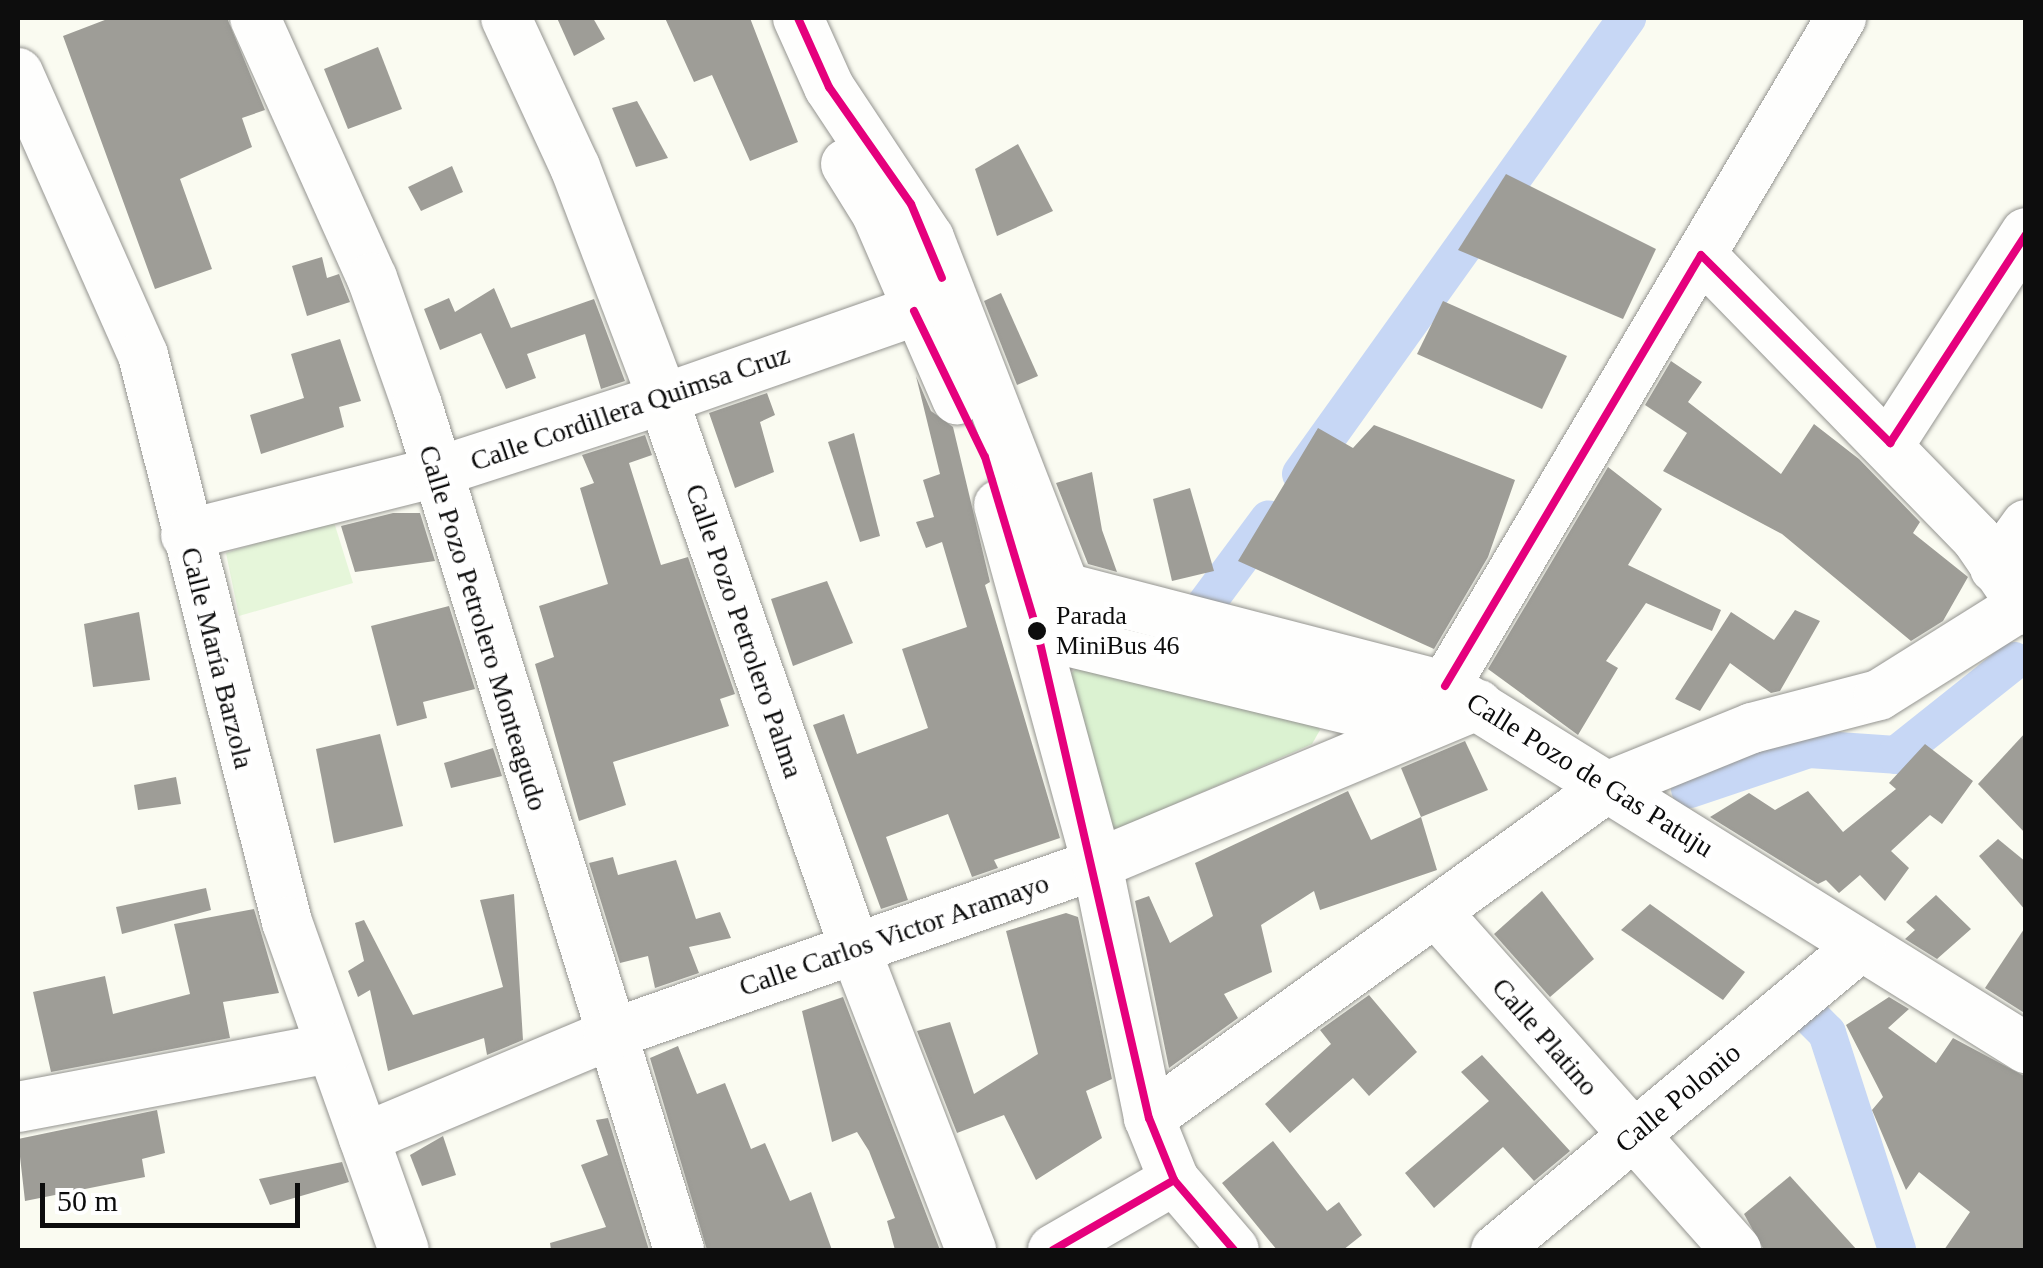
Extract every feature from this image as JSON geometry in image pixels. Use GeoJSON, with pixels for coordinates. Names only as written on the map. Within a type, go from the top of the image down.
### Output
{"type":"FeatureCollection","features":[{"type":"Feature","properties":{"kind":"street","name":"Calle Pozo Petrolero Monteagudo"},"geometry":{"type":"LineString","coordinates":[[255,18],[372,278],[437,472],[679,1250]]}},
{"type":"Feature","properties":{"kind":"street","name":"Calle Pozo Petrolero Palma"},"geometry":{"type":"LineString","coordinates":[[506,18],[575,167],[663,399],[855,949],[970,1250]]}},
{"type":"Feature","properties":{"kind":"street"},"geometry":{"type":"LineString","coordinates":[[772,18],[800,87],[928,295]]}},
{"type":"Feature","properties":{"kind":"street"},"geometry":{"type":"LineString","coordinates":[[798,18],[829,87],[911,204],[928,295],[984,457],[1038,634],[1096,864],[1149,1118],[1174,1180],[1234,1250]]}},
{"type":"Feature","properties":{"kind":"street"},"geometry":{"type":"LineString","coordinates":[[1038,634],[1448,706],[1701,255],[1842,18]]}},
{"type":"Feature","properties":{"kind":"street","name":"Calle María Barzola"},"geometry":{"type":"LineString","coordinates":[[18,73],[143,355],[238,751],[329,1048],[404,1250]]}},
{"type":"Feature","properties":{"kind":"street"},"geometry":{"type":"LineString","coordinates":[[1890,443],[2026,234]]}},
{"type":"Feature","properties":{"kind":"street"},"geometry":{"type":"LineString","coordinates":[[1701,255],[1890,443],[2014,595]]}},
{"type":"Feature","properties":{"kind":"street","name":"Calle Cordillera Quimsa Cruz"},"geometry":{"type":"LineString","coordinates":[[186,535],[437,472],[663,399],[928,295]]}},
{"type":"Feature","properties":{"kind":"street","name":"Calle Pozo de Gas Patuju"},"geometry":{"type":"LineString","coordinates":[[928,295],[1060,579],[1075,596],[1448,706],[1609,786],[2026,1048]]}},
{"type":"Feature","properties":{"kind":"street"},"geometry":{"type":"LineString","coordinates":[[1149,1118],[1609,786],[1752,728],[1879,694],[2014,595],[2026,525]]}},
{"type":"Feature","properties":{"kind":"street","name":"Calle Carlos Victor Aramayo"},"geometry":{"type":"LineString","coordinates":[[364,1138],[609,1035],[1096,864],[1448,706]]}},
{"type":"Feature","properties":{"kind":"street","name":"Calle Platino"},"geometry":{"type":"LineString","coordinates":[[1436,912],[1736,1250]]}},
{"type":"Feature","properties":{"kind":"street","name":"Calle Polonio"},"geometry":{"type":"LineString","coordinates":[[1496,1250],[1861,946]]}},
{"type":"Feature","properties":{"kind":"street"},"geometry":{"type":"LineString","coordinates":[[18,1108],[329,1048]]}},
{"type":"Feature","properties":{"kind":"street"},"geometry":{"type":"LineString","coordinates":[[1053,1250],[1174,1180]]}},
{"type":"Feature","properties":{"kind":"green space"},"geometry":{"type":"Polygon","coordinates":[[[333,519],[353,583],[239,616],[226,553],[333,519]]]}},
{"type":"Feature","properties":{"kind":"green space"},"geometry":{"type":"Polygon","coordinates":[[[1078,666],[1315,722],[1320,730],[1312,744],[1118,829],[1110,827],[1068,677],[1078,666]]]}},
{"type":"Feature","properties":{"kind":"building"},"geometry":{"type":"Polygon","coordinates":[[[110,18],[227,18],[265,110],[242,118],[252,147],[180,179],[212,269],[155,289],[63,36],[110,18]]]}},
{"type":"Feature","properties":{"kind":"building"},"geometry":{"type":"Polygon","coordinates":[[[557,18],[593,18],[605,39],[574,56],[557,18]]]}},
{"type":"Feature","properties":{"kind":"building"},"geometry":{"type":"Polygon","coordinates":[[[665,18],[750,18],[798,142],[750,161],[712,75],[694,82],[665,18]]]}},
{"type":"Feature","properties":{"kind":"building"},"geometry":{"type":"Polygon","coordinates":[[[378,47],[402,109],[348,129],[324,69],[378,47]]]}},
{"type":"Feature","properties":{"kind":"building"},"geometry":{"type":"Polygon","coordinates":[[[637,101],[668,158],[636,167],[612,108],[637,101]]]}},
{"type":"Feature","properties":{"kind":"building"},"geometry":{"type":"Polygon","coordinates":[[[1018,144],[1053,211],[997,236],[975,169],[1018,144]]]}},
{"type":"Feature","properties":{"kind":"building"},"geometry":{"type":"Polygon","coordinates":[[[452,166],[463,192],[421,211],[408,187],[452,166]]]}},
{"type":"Feature","properties":{"kind":"building"},"geometry":{"type":"Polygon","coordinates":[[[1506,174],[1656,249],[1623,319],[1458,250],[1506,174]]]}},
{"type":"Feature","properties":{"kind":"building"},"geometry":{"type":"Polygon","coordinates":[[[322,257],[327,278],[339,274],[350,302],[307,316],[292,266],[322,257]]]}},
{"type":"Feature","properties":{"kind":"building"},"geometry":{"type":"Polygon","coordinates":[[[494,288],[511,328],[594,299],[625,381],[601,389],[585,334],[527,354],[536,378],[506,389],[481,333],[440,350],[424,309],[449,298],[455,312],[494,288]]]}},
{"type":"Feature","properties":{"kind":"building"},"geometry":{"type":"Polygon","coordinates":[[[1001,293],[1038,376],[1017,385],[984,301],[1001,293]]]}},
{"type":"Feature","properties":{"kind":"building"},"geometry":{"type":"Polygon","coordinates":[[[1443,301],[1567,356],[1542,409],[1417,354],[1443,301]]]}},
{"type":"Feature","properties":{"kind":"building"},"geometry":{"type":"Polygon","coordinates":[[[340,339],[361,401],[339,407],[344,427],[261,454],[250,415],[304,398],[291,354],[340,339]]]}},
{"type":"Feature","properties":{"kind":"building"},"geometry":{"type":"Polygon","coordinates":[[[1671,361],[1702,382],[1688,402],[1781,474],[1814,424],[1859,459],[1920,522],[1913,533],[1968,577],[1943,621],[1911,641],[1782,534],[1663,471],[1687,433],[1645,405],[1671,361]]]}},
{"type":"Feature","properties":{"kind":"building"},"geometry":{"type":"Polygon","coordinates":[[[916,376],[931,411],[953,427],[990,582],[985,585],[1060,838],[994,860],[998,868],[972,877],[948,814],[886,837],[908,900],[881,909],[813,725],[844,714],[857,754],[928,728],[902,649],[967,627],[942,542],[926,548],[916,522],[934,517],[923,480],[940,474],[916,376]]]}},
{"type":"Feature","properties":{"kind":"building"},"geometry":{"type":"Polygon","coordinates":[[[767,393],[775,415],[760,422],[774,472],[735,488],[709,413],[767,393]]]}},
{"type":"Feature","properties":{"kind":"building"},"geometry":{"type":"Polygon","coordinates":[[[1374,425],[1515,480],[1488,557],[1434,649],[1238,561],[1318,428],[1353,448],[1374,425]]]}},
{"type":"Feature","properties":{"kind":"building"},"geometry":{"type":"Polygon","coordinates":[[[854,433],[880,536],[860,542],[828,442],[854,433]]]}},
{"type":"Feature","properties":{"kind":"building"},"geometry":{"type":"Polygon","coordinates":[[[645,435],[652,455],[629,463],[661,565],[688,557],[735,694],[720,699],[729,726],[613,762],[626,805],[579,821],[535,664],[554,657],[539,606],[608,584],[580,488],[594,483],[582,455],[645,435]]]}},
{"type":"Feature","properties":{"kind":"building"},"geometry":{"type":"Polygon","coordinates":[[[1608,467],[1662,509],[1628,565],[1721,610],[1712,631],[1646,603],[1606,661],[1618,668],[1578,735],[1488,669],[1608,467]]]}},
{"type":"Feature","properties":{"kind":"building"},"geometry":{"type":"Polygon","coordinates":[[[1092,472],[1102,530],[1117,572],[1088,564],[1056,483],[1092,472]]]}},
{"type":"Feature","properties":{"kind":"building"},"geometry":{"type":"Polygon","coordinates":[[[1190,488],[1214,571],[1172,581],[1153,499],[1190,488]]]}},
{"type":"Feature","properties":{"kind":"building"},"geometry":{"type":"Polygon","coordinates":[[[393,513],[420,513],[435,561],[355,572],[341,526],[393,513]]]}},
{"type":"Feature","properties":{"kind":"building"},"geometry":{"type":"Polygon","coordinates":[[[827,581],[853,643],[793,666],[771,599],[827,581]]]}},
{"type":"Feature","properties":{"kind":"building"},"geometry":{"type":"Polygon","coordinates":[[[449,606],[475,689],[423,702],[427,718],[397,726],[371,626],[449,606]]]}},
{"type":"Feature","properties":{"kind":"building"},"geometry":{"type":"Polygon","coordinates":[[[1795,610],[1820,621],[1780,691],[1771,693],[1730,663],[1700,711],[1675,699],[1731,612],[1774,640],[1795,610]]]}},
{"type":"Feature","properties":{"kind":"building"},"geometry":{"type":"Polygon","coordinates":[[[139,612],[150,680],[93,687],[84,624],[139,612]]]}},
{"type":"Feature","properties":{"kind":"building"},"geometry":{"type":"Polygon","coordinates":[[[2026,732],[2026,834],[1978,784],[2026,732]]]}},
{"type":"Feature","properties":{"kind":"building"},"geometry":{"type":"Polygon","coordinates":[[[380,734],[403,826],[334,843],[316,749],[380,734]]]}},
{"type":"Feature","properties":{"kind":"building"},"geometry":{"type":"Polygon","coordinates":[[[1465,741],[1488,790],[1421,817],[1401,768],[1465,741]]]}},
{"type":"Feature","properties":{"kind":"building"},"geometry":{"type":"Polygon","coordinates":[[[1925,744],[1973,781],[1942,824],[1930,815],[1891,851],[1909,868],[1885,901],[1860,875],[1839,893],[1826,880],[1818,884],[1710,817],[1749,793],[1775,810],[1808,791],[1843,832],[1896,789],[1889,783],[1925,744]]]}},
{"type":"Feature","properties":{"kind":"building"},"geometry":{"type":"Polygon","coordinates":[[[493,748],[502,776],[451,788],[444,763],[493,748]]]}},
{"type":"Feature","properties":{"kind":"building"},"geometry":{"type":"Polygon","coordinates":[[[176,777],[181,804],[138,810],[134,785],[176,777]]]}},
{"type":"Feature","properties":{"kind":"building"},"geometry":{"type":"Polygon","coordinates":[[[1348,791],[1371,840],[1421,817],[1437,870],[1320,910],[1314,891],[1261,925],[1272,972],[1224,994],[1238,1018],[1169,1068],[1135,901],[1149,896],[1170,943],[1213,916],[1195,863],[1348,791]]]}},
{"type":"Feature","properties":{"kind":"building"},"geometry":{"type":"Polygon","coordinates":[[[1998,839],[2026,862],[2026,911],[1979,856],[1998,839]]]}},
{"type":"Feature","properties":{"kind":"building"},"geometry":{"type":"Polygon","coordinates":[[[613,857],[618,875],[676,860],[696,919],[720,912],[731,938],[689,947],[699,973],[655,988],[648,956],[620,963],[589,863],[613,857]]]}},
{"type":"Feature","properties":{"kind":"building"},"geometry":{"type":"Polygon","coordinates":[[[206,888],[211,910],[122,934],[116,907],[206,888]]]}},
{"type":"Feature","properties":{"kind":"building"},"geometry":{"type":"Polygon","coordinates":[[[1542,891],[1594,959],[1550,997],[1494,934],[1542,891]]]}},
{"type":"Feature","properties":{"kind":"building"},"geometry":{"type":"Polygon","coordinates":[[[514,894],[523,1040],[487,1055],[484,1038],[388,1071],[370,990],[358,997],[348,971],[364,961],[355,923],[364,920],[413,1015],[503,987],[480,900],[514,894]]]}},
{"type":"Feature","properties":{"kind":"building"},"geometry":{"type":"Polygon","coordinates":[[[1936,895],[1971,929],[1937,959],[1905,939],[1915,930],[1906,922],[1936,895]]]}},
{"type":"Feature","properties":{"kind":"building"},"geometry":{"type":"Polygon","coordinates":[[[1650,904],[1745,972],[1723,1000],[1621,930],[1650,904]]]}},
{"type":"Feature","properties":{"kind":"building"},"geometry":{"type":"Polygon","coordinates":[[[254,909],[279,993],[223,1002],[230,1038],[51,1072],[33,992],[105,976],[113,1014],[190,994],[174,924],[254,909]]]}},
{"type":"Feature","properties":{"kind":"building"},"geometry":{"type":"Polygon","coordinates":[[[1066,913],[1078,917],[1112,1079],[1086,1091],[1102,1138],[1036,1180],[1004,1115],[957,1133],[917,1031],[950,1022],[974,1094],[1038,1054],[1006,931],[1066,913]]]}},
{"type":"Feature","properties":{"kind":"building"},"geometry":{"type":"Polygon","coordinates":[[[2026,926],[2026,1014],[1985,988],[2026,926]]]}},
{"type":"Feature","properties":{"kind":"building"},"geometry":{"type":"Polygon","coordinates":[[[1369,995],[1417,1052],[1369,1096],[1353,1078],[1290,1133],[1265,1104],[1331,1044],[1320,1030],[1369,995]]]}},
{"type":"Feature","properties":{"kind":"building"},"geometry":{"type":"Polygon","coordinates":[[[843,997],[940,1250],[895,1250],[887,1221],[895,1218],[869,1151],[857,1132],[832,1142],[802,1011],[843,997]]]}},
{"type":"Feature","properties":{"kind":"building"},"geometry":{"type":"Polygon","coordinates":[[[1889,997],[1909,1009],[1888,1028],[1936,1063],[1953,1038],[2026,1077],[2026,1250],[1944,1250],[1970,1212],[1919,1172],[1906,1190],[1872,1110],[1883,1097],[1846,1025],[1889,997]]]}},
{"type":"Feature","properties":{"kind":"building"},"geometry":{"type":"Polygon","coordinates":[[[678,1046],[697,1094],[725,1083],[751,1149],[765,1143],[790,1201],[811,1192],[832,1250],[707,1250],[650,1058],[678,1046]]]}},
{"type":"Feature","properties":{"kind":"building"},"geometry":{"type":"Polygon","coordinates":[[[1482,1055],[1570,1151],[1534,1181],[1503,1147],[1434,1208],[1405,1173],[1489,1101],[1461,1072],[1482,1055]]]}},
{"type":"Feature","properties":{"kind":"building"},"geometry":{"type":"Polygon","coordinates":[[[157,1110],[165,1153],[142,1159],[145,1177],[25,1201],[18,1139],[157,1110]]]}},
{"type":"Feature","properties":{"kind":"building"},"geometry":{"type":"Polygon","coordinates":[[[608,1118],[649,1250],[551,1250],[550,1243],[606,1227],[581,1165],[608,1155],[596,1120],[608,1118]]]}},
{"type":"Feature","properties":{"kind":"building"},"geometry":{"type":"Polygon","coordinates":[[[443,1136],[456,1175],[422,1186],[410,1155],[443,1136]]]}},
{"type":"Feature","properties":{"kind":"building"},"geometry":{"type":"Polygon","coordinates":[[[1273,1141],[1327,1211],[1339,1202],[1362,1235],[1343,1250],[1277,1250],[1222,1183],[1273,1141]]]}},
{"type":"Feature","properties":{"kind":"building"},"geometry":{"type":"Polygon","coordinates":[[[342,1162],[349,1182],[270,1205],[259,1179],[342,1162]]]}},
{"type":"Feature","properties":{"kind":"building"},"geometry":{"type":"Polygon","coordinates":[[[1790,1176],[1857,1250],[1764,1250],[1744,1214],[1790,1176]]]}},
{"type":"Feature","properties":{"kind":"waterway"},"geometry":{"type":"LineString","coordinates":[[1301,474],[1627,18]]}},
{"type":"Feature","properties":{"kind":"waterway"},"geometry":{"type":"LineString","coordinates":[[1180,639],[1269,519]]}},
{"type":"Feature","properties":{"kind":"waterway"},"geometry":{"type":"LineString","coordinates":[[1690,789],[1809,749],[1896,755],[2014,661]]}},
{"type":"Feature","properties":{"kind":"waterway"},"geometry":{"type":"LineString","coordinates":[[1810,1016],[1827,1033],[1897,1250]]}},
{"type":"Feature","properties":{"kind":"transit line","name":"46"},"geometry":{"type":"LineString","coordinates":[[798,18],[829,87],[911,204],[942,278]]}},
{"type":"Feature","properties":{"kind":"transit line","name":"46"},"geometry":{"type":"LineString","coordinates":[[1445,686],[1701,255],[1890,443],[2026,234]]}},
{"type":"Feature","properties":{"kind":"transit line","name":"46"},"geometry":{"type":"LineString","coordinates":[[914,311],[985,457],[1038,634],[1149,1118],[1174,1180],[1234,1250]]}},
{"type":"Feature","properties":{"kind":"transit line","name":"46"},"geometry":{"type":"LineString","coordinates":[[1053,1250],[1174,1180]]}},
{"type":"Feature","properties":{"kind":"place","name":"Parada MiniBus 46"},"geometry":{"type":"Point","coordinates":[1037,631]}}]}
